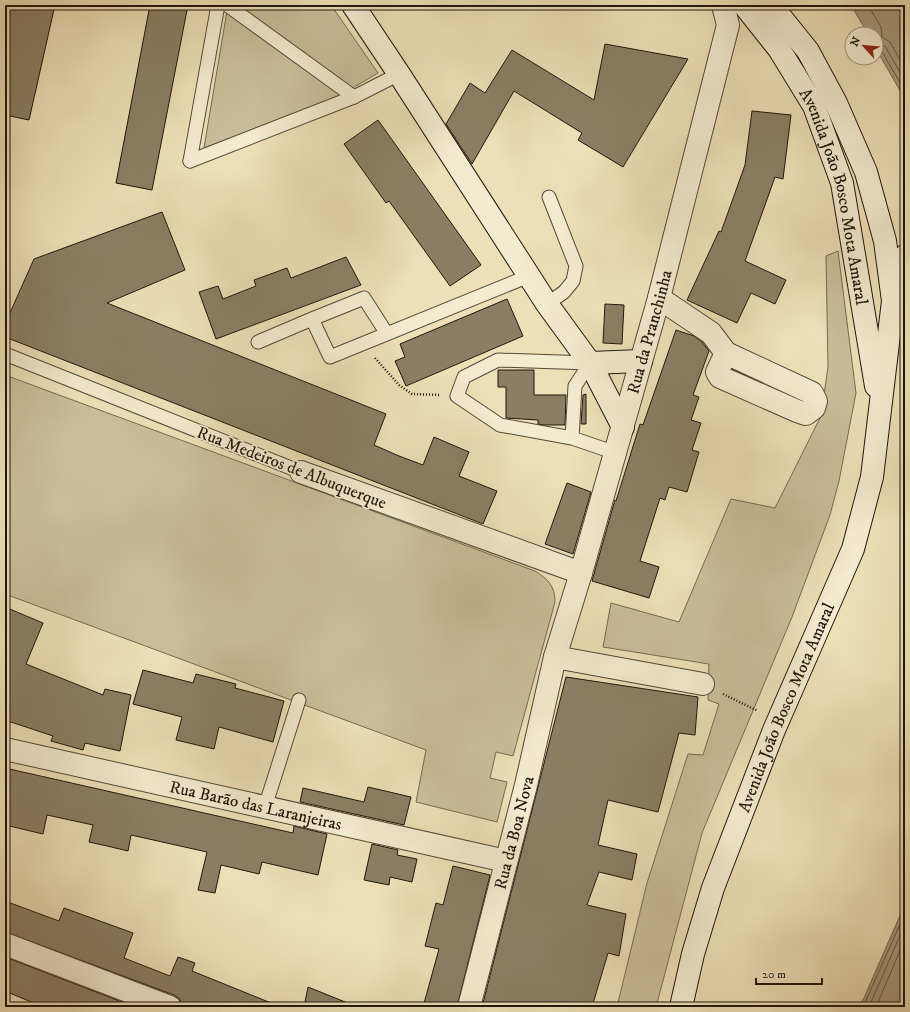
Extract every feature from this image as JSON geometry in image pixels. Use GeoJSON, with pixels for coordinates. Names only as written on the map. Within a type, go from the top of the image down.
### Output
{"type":"FeatureCollection","features":[{"type":"Feature","properties":{"kind":"street"},"geometry":{"type":"LineString","coordinates":[[353,5],[547,304],[590,363],[623,427]]}},
{"type":"Feature","properties":{"kind":"street","name":"Rua da Pranchinha"},"geometry":{"type":"LineString","coordinates":[[555,656],[616,453],[659,298],[728,25],[723,5]]}},
{"type":"Feature","properties":{"kind":"street","name":"Avenida João Bosco Mota Amaral"},"geometry":{"type":"LineString","coordinates":[[744,5],[779,49],[814,106],[842,182],[880,406]]}},
{"type":"Feature","properties":{"kind":"street","name":"Avenida João Bosco Mota Amaral"},"geometry":{"type":"LineString","coordinates":[[680,1007],[693,954],[713,888],[774,730],[852,549],[872,477],[893,301],[885,240],[866,172],[836,103],[808,51],[774,9]]}},
{"type":"Feature","properties":{"kind":"street"},"geometry":{"type":"LineString","coordinates":[[893,301],[899,270],[905,256]]}},
{"type":"Feature","properties":{"kind":"street"},"geometry":{"type":"LineString","coordinates":[[659,298],[711,333],[726,353]]}},
{"type":"Feature","properties":{"kind":"street"},"geometry":{"type":"LineString","coordinates":[[590,363],[641,361]]}},
{"type":"Feature","properties":{"kind":"street","name":"Rua Medeiros de Albuquerque"},"geometry":{"type":"LineString","coordinates":[[301,472],[581,573]]}},
{"type":"Feature","properties":{"kind":"street"},"geometry":{"type":"LineString","coordinates":[[555,656],[703,684]]}},
{"type":"Feature","properties":{"kind":"street","name":"Rua da Boa Nova"},"geometry":{"type":"LineString","coordinates":[[469,1007],[526,785],[555,656]]}},
{"type":"Feature","properties":{"kind":"street","name":"Rua Barão das Laranjeiras"},"geometry":{"type":"LineString","coordinates":[[5,749],[506,861]]}},
{"type":"Feature","properties":{"kind":"street"},"geometry":{"type":"LineString","coordinates":[[5,944],[168,1007]]}},
{"type":"Feature","properties":{"kind":"lane"},"geometry":{"type":"LineString","coordinates":[[218,5],[190,161],[354,97],[399,74]]}},
{"type":"Feature","properties":{"kind":"lane"},"geometry":{"type":"LineString","coordinates":[[227,5],[354,97]]}},
{"type":"Feature","properties":{"kind":"lane"},"geometry":{"type":"LineString","coordinates":[[547,304],[564,292],[573,281],[576,266],[549,197]]}},
{"type":"Feature","properties":{"kind":"lane"},"geometry":{"type":"LineString","coordinates":[[312,319],[330,357],[529,276]]}},
{"type":"Feature","properties":{"kind":"lane"},"geometry":{"type":"LineString","coordinates":[[258,342],[364,298],[387,334]]}},
{"type":"Feature","properties":{"kind":"lane","name":"Rua Medeiros de Albuquerque"},"geometry":{"type":"LineString","coordinates":[[5,354],[301,472]]}},
{"type":"Feature","properties":{"kind":"lane"},"geometry":{"type":"LineString","coordinates":[[590,363],[498,360],[464,377],[457,396],[500,425],[572,438],[616,453]]}},
{"type":"Feature","properties":{"kind":"lane"},"geometry":{"type":"LineString","coordinates":[[572,438],[575,386],[590,363]]}},
{"type":"Feature","properties":{"kind":"lane"},"geometry":{"type":"LineString","coordinates":[[264,807],[299,700]]}},
{"type":"Feature","properties":{"kind":"path"},"geometry":{"type":"LineString","coordinates":[[363,344],[399,385],[412,394],[457,396]]}},
{"type":"Feature","properties":{"kind":"path"},"geometry":{"type":"LineString","coordinates":[[703,684],[760,712],[756,722],[774,730]]}},
{"type":"Feature","properties":{"kind":"shaded area"},"geometry":{"type":"Polygon","coordinates":[[[228,5],[331,5],[378,73],[339,96],[204,148],[228,5]]]}},
{"type":"Feature","properties":{"kind":"shaded area"},"geometry":{"type":"Polygon","coordinates":[[[838,251],[856,393],[839,481],[830,515],[792,617],[702,833],[656,1007],[617,1007],[647,883],[688,754],[703,755],[719,704],[708,700],[709,664],[603,647],[611,603],[679,622],[731,499],[775,508],[821,416],[828,367],[826,256],[838,251]]]}},
{"type":"Feature","properties":{"kind":"shaded area"},"geometry":{"type":"Polygon","coordinates":[[[5,375],[535,571],[544,577],[552,587],[555,602],[513,756],[496,752],[490,778],[507,782],[497,822],[416,802],[426,750],[5,594],[5,375]]]}},
{"type":"Feature","properties":{"kind":"water"},"geometry":{"type":"Polygon","coordinates":[[[851,5],[905,5],[905,99],[884,63],[884,26],[863,26],[851,5]]]}},
{"type":"Feature","properties":{"kind":"water"},"geometry":{"type":"Polygon","coordinates":[[[905,904],[905,1007],[858,1007],[864,998],[905,904]]]}},
{"type":"Feature","properties":{"kind":"building"},"geometry":{"type":"Polygon","coordinates":[[[5,5],[55,5],[29,120],[5,115],[5,5]]]}},
{"type":"Feature","properties":{"kind":"building"},"geometry":{"type":"Polygon","coordinates":[[[150,5],[188,5],[152,190],[116,183],[150,5]]]}},
{"type":"Feature","properties":{"kind":"building"},"geometry":{"type":"Polygon","coordinates":[[[605,44],[688,59],[623,167],[578,140],[582,133],[514,91],[472,164],[446,124],[470,83],[485,93],[512,50],[594,100],[605,44]]]}},
{"type":"Feature","properties":{"kind":"building"},"geometry":{"type":"Polygon","coordinates":[[[752,111],[791,115],[783,179],[775,177],[745,261],[786,280],[775,304],[751,293],[737,323],[687,300],[719,231],[721,232],[745,165],[752,111]]]}},
{"type":"Feature","properties":{"kind":"building"},"geometry":{"type":"Polygon","coordinates":[[[378,120],[481,265],[450,286],[389,201],[386,203],[344,144],[378,120]]]}},
{"type":"Feature","properties":{"kind":"building"},"geometry":{"type":"Polygon","coordinates":[[[162,212],[185,270],[107,303],[386,414],[374,445],[399,456],[423,465],[434,437],[469,452],[459,476],[497,491],[483,524],[5,337],[5,324],[34,259],[162,212]]]}},
{"type":"Feature","properties":{"kind":"building"},"geometry":{"type":"Polygon","coordinates":[[[346,257],[361,285],[216,339],[199,292],[218,286],[223,299],[256,286],[254,280],[287,268],[291,278],[346,257]]]}},
{"type":"Feature","properties":{"kind":"building"},"geometry":{"type":"Polygon","coordinates":[[[507,299],[523,336],[406,386],[395,361],[405,357],[400,344],[507,299]]]}},
{"type":"Feature","properties":{"kind":"building"},"geometry":{"type":"Polygon","coordinates":[[[605,304],[624,305],[622,344],[603,343],[605,304]]]}},
{"type":"Feature","properties":{"kind":"building"},"geometry":{"type":"Polygon","coordinates":[[[676,330],[694,336],[702,342],[709,351],[693,395],[699,397],[691,420],[701,423],[692,450],[699,452],[687,492],[669,487],[665,500],[660,498],[640,561],[659,567],[649,598],[592,581],[615,500],[616,501],[640,424],[643,425],[676,330]]]}},
{"type":"Feature","properties":{"kind":"building"},"geometry":{"type":"Polygon","coordinates":[[[498,370],[534,370],[534,395],[566,395],[565,425],[544,425],[538,424],[538,420],[506,418],[506,387],[498,387],[498,370]]]}},
{"type":"Feature","properties":{"kind":"building"},"geometry":{"type":"Polygon","coordinates":[[[586,394],[586,424],[581,424],[583,395],[586,394]]]}},
{"type":"Feature","properties":{"kind":"building"},"geometry":{"type":"Polygon","coordinates":[[[567,483],[591,492],[573,554],[545,544],[567,483]]]}},
{"type":"Feature","properties":{"kind":"building"},"geometry":{"type":"Polygon","coordinates":[[[5,607],[43,623],[26,664],[103,695],[105,689],[131,695],[120,751],[85,743],[83,750],[51,741],[53,736],[5,720],[5,607]]]}},
{"type":"Feature","properties":{"kind":"building"},"geometry":{"type":"Polygon","coordinates":[[[143,670],[193,683],[196,674],[236,684],[235,688],[284,701],[273,742],[219,727],[214,749],[176,740],[182,717],[133,704],[143,670]]]}},
{"type":"Feature","properties":{"kind":"building"},"geometry":{"type":"Polygon","coordinates":[[[566,677],[698,697],[695,735],[679,733],[658,812],[608,800],[598,845],[637,854],[632,880],[599,872],[587,905],[626,914],[619,956],[608,953],[592,1007],[482,1007],[566,677]]]}},
{"type":"Feature","properties":{"kind":"building"},"geometry":{"type":"Polygon","coordinates":[[[5,768],[293,833],[294,826],[327,834],[318,875],[262,862],[259,874],[221,865],[215,893],[198,890],[207,852],[131,835],[128,851],[89,842],[93,825],[47,815],[43,834],[5,825],[5,768]]]}},
{"type":"Feature","properties":{"kind":"building"},"geometry":{"type":"Polygon","coordinates":[[[368,787],[411,797],[404,825],[300,802],[303,788],[364,802],[368,787]]]}},
{"type":"Feature","properties":{"kind":"building"},"geometry":{"type":"Polygon","coordinates":[[[372,844],[398,850],[397,855],[417,859],[412,882],[390,877],[389,885],[364,880],[372,844]]]}},
{"type":"Feature","properties":{"kind":"building"},"geometry":{"type":"Polygon","coordinates":[[[453,866],[490,875],[457,1007],[423,1007],[439,949],[425,946],[436,903],[443,905],[453,866]]]}},
{"type":"Feature","properties":{"kind":"building"},"geometry":{"type":"Polygon","coordinates":[[[5,901],[59,921],[64,908],[133,933],[124,958],[170,976],[178,957],[195,963],[192,971],[281,1007],[182,1007],[180,999],[174,995],[5,932],[5,901]]]}},
{"type":"Feature","properties":{"kind":"building"},"geometry":{"type":"Polygon","coordinates":[[[5,957],[135,1007],[43,1007],[5,991],[5,957]]]}},
{"type":"Feature","properties":{"kind":"building"},"geometry":{"type":"Polygon","coordinates":[[[308,987],[355,1006],[355,1007],[304,1007],[308,987]]]}}]}
